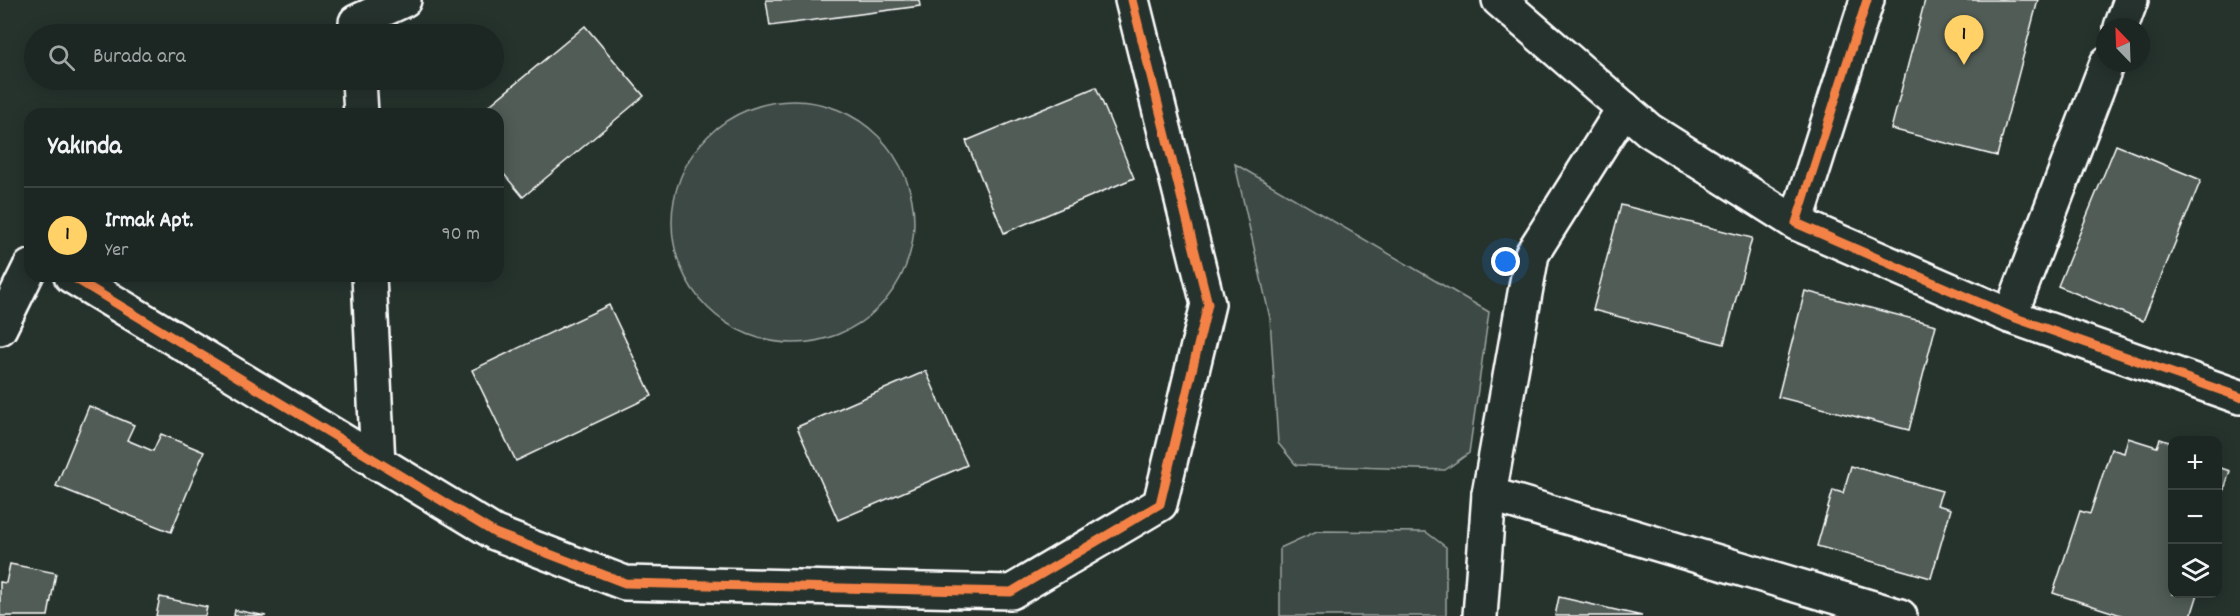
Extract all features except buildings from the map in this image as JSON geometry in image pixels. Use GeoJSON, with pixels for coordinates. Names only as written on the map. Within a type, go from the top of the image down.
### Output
{"type":"FeatureCollection","features":[{"type":"Feature","properties":{"kind":"street"},"geometry":{"type":"LineString","coordinates":[[357,24],[404,0]]}},
{"type":"Feature","properties":{"kind":"street"},"geometry":{"type":"LineString","coordinates":[[81,282],[495,533],[625,583],[1011,592],[1160,504],[1208,304],[1132,0]]}},
{"type":"Feature","properties":{"kind":"street"},"geometry":{"type":"LineString","coordinates":[[1499,0],[1649,130],[1796,224],[2010,316],[2240,397]]}},
{"type":"Feature","properties":{"kind":"street"},"geometry":{"type":"LineString","coordinates":[[1796,224],[1867,0]]}},
{"type":"Feature","properties":{"kind":"street"},"geometry":{"type":"LineString","coordinates":[[2125,18],[2132,0]]}},
{"type":"Feature","properties":{"kind":"street"},"geometry":{"type":"LineString","coordinates":[[2010,316],[2104,72]]}},
{"type":"Feature","properties":{"kind":"street"},"geometry":{"type":"LineString","coordinates":[[360,90],[361,108]]}},
{"type":"Feature","properties":{"kind":"street"},"geometry":{"type":"LineString","coordinates":[[1480,616],[1489,494],[1532,254],[1624,108]]}},
{"type":"Feature","properties":{"kind":"street"},"geometry":{"type":"LineString","coordinates":[[0,328],[24,279]]}},
{"type":"Feature","properties":{"kind":"street"},"geometry":{"type":"LineString","coordinates":[[369,282],[378,464]]}},
{"type":"Feature","properties":{"kind":"street"},"geometry":{"type":"LineString","coordinates":[[1489,494],[1900,616]]}},
{"type":"Feature","properties":{"kind":"shaded area"},"geometry":{"type":"Polygon","coordinates":[[[781,101],[805,101],[828,106],[850,115],[879,136],[894,155],[905,176],[912,198],[914,222],[912,246],[905,268],[894,289],[879,308],[850,329],[828,338],[805,343],[781,343],[758,338],[736,329],[716,316],[699,299],[686,279],[677,257],[672,234],[672,210],[677,187],[686,165],[699,145],[716,128],[736,115],[758,106],[781,101]]]}},
{"type":"Feature","properties":{"kind":"shaded area"},"geometry":{"type":"Polygon","coordinates":[[[1235,164],[1489,312],[1469,453],[1445,470],[1296,465],[1278,443],[1270,318],[1235,164]]]}},
{"type":"Feature","properties":{"kind":"shaded area"},"geometry":{"type":"Polygon","coordinates":[[[1317,531],[1426,532],[1446,547],[1446,616],[1280,616],[1280,548],[1317,531]]]}},
{"type":"Feature","properties":{"kind":"cycle path"},"geometry":{"type":"LineString","coordinates":[[81,282],[495,533],[625,583],[1011,592],[1160,504],[1208,304],[1132,0]]}},
{"type":"Feature","properties":{"kind":"cycle path"},"geometry":{"type":"LineString","coordinates":[[1867,0],[1796,223],[2010,316],[2240,397]]}},
{"type":"Feature","properties":{"kind":"place","name":"Irmak Apt."},"geometry":{"type":"Point","coordinates":[1964,65]}}]}
